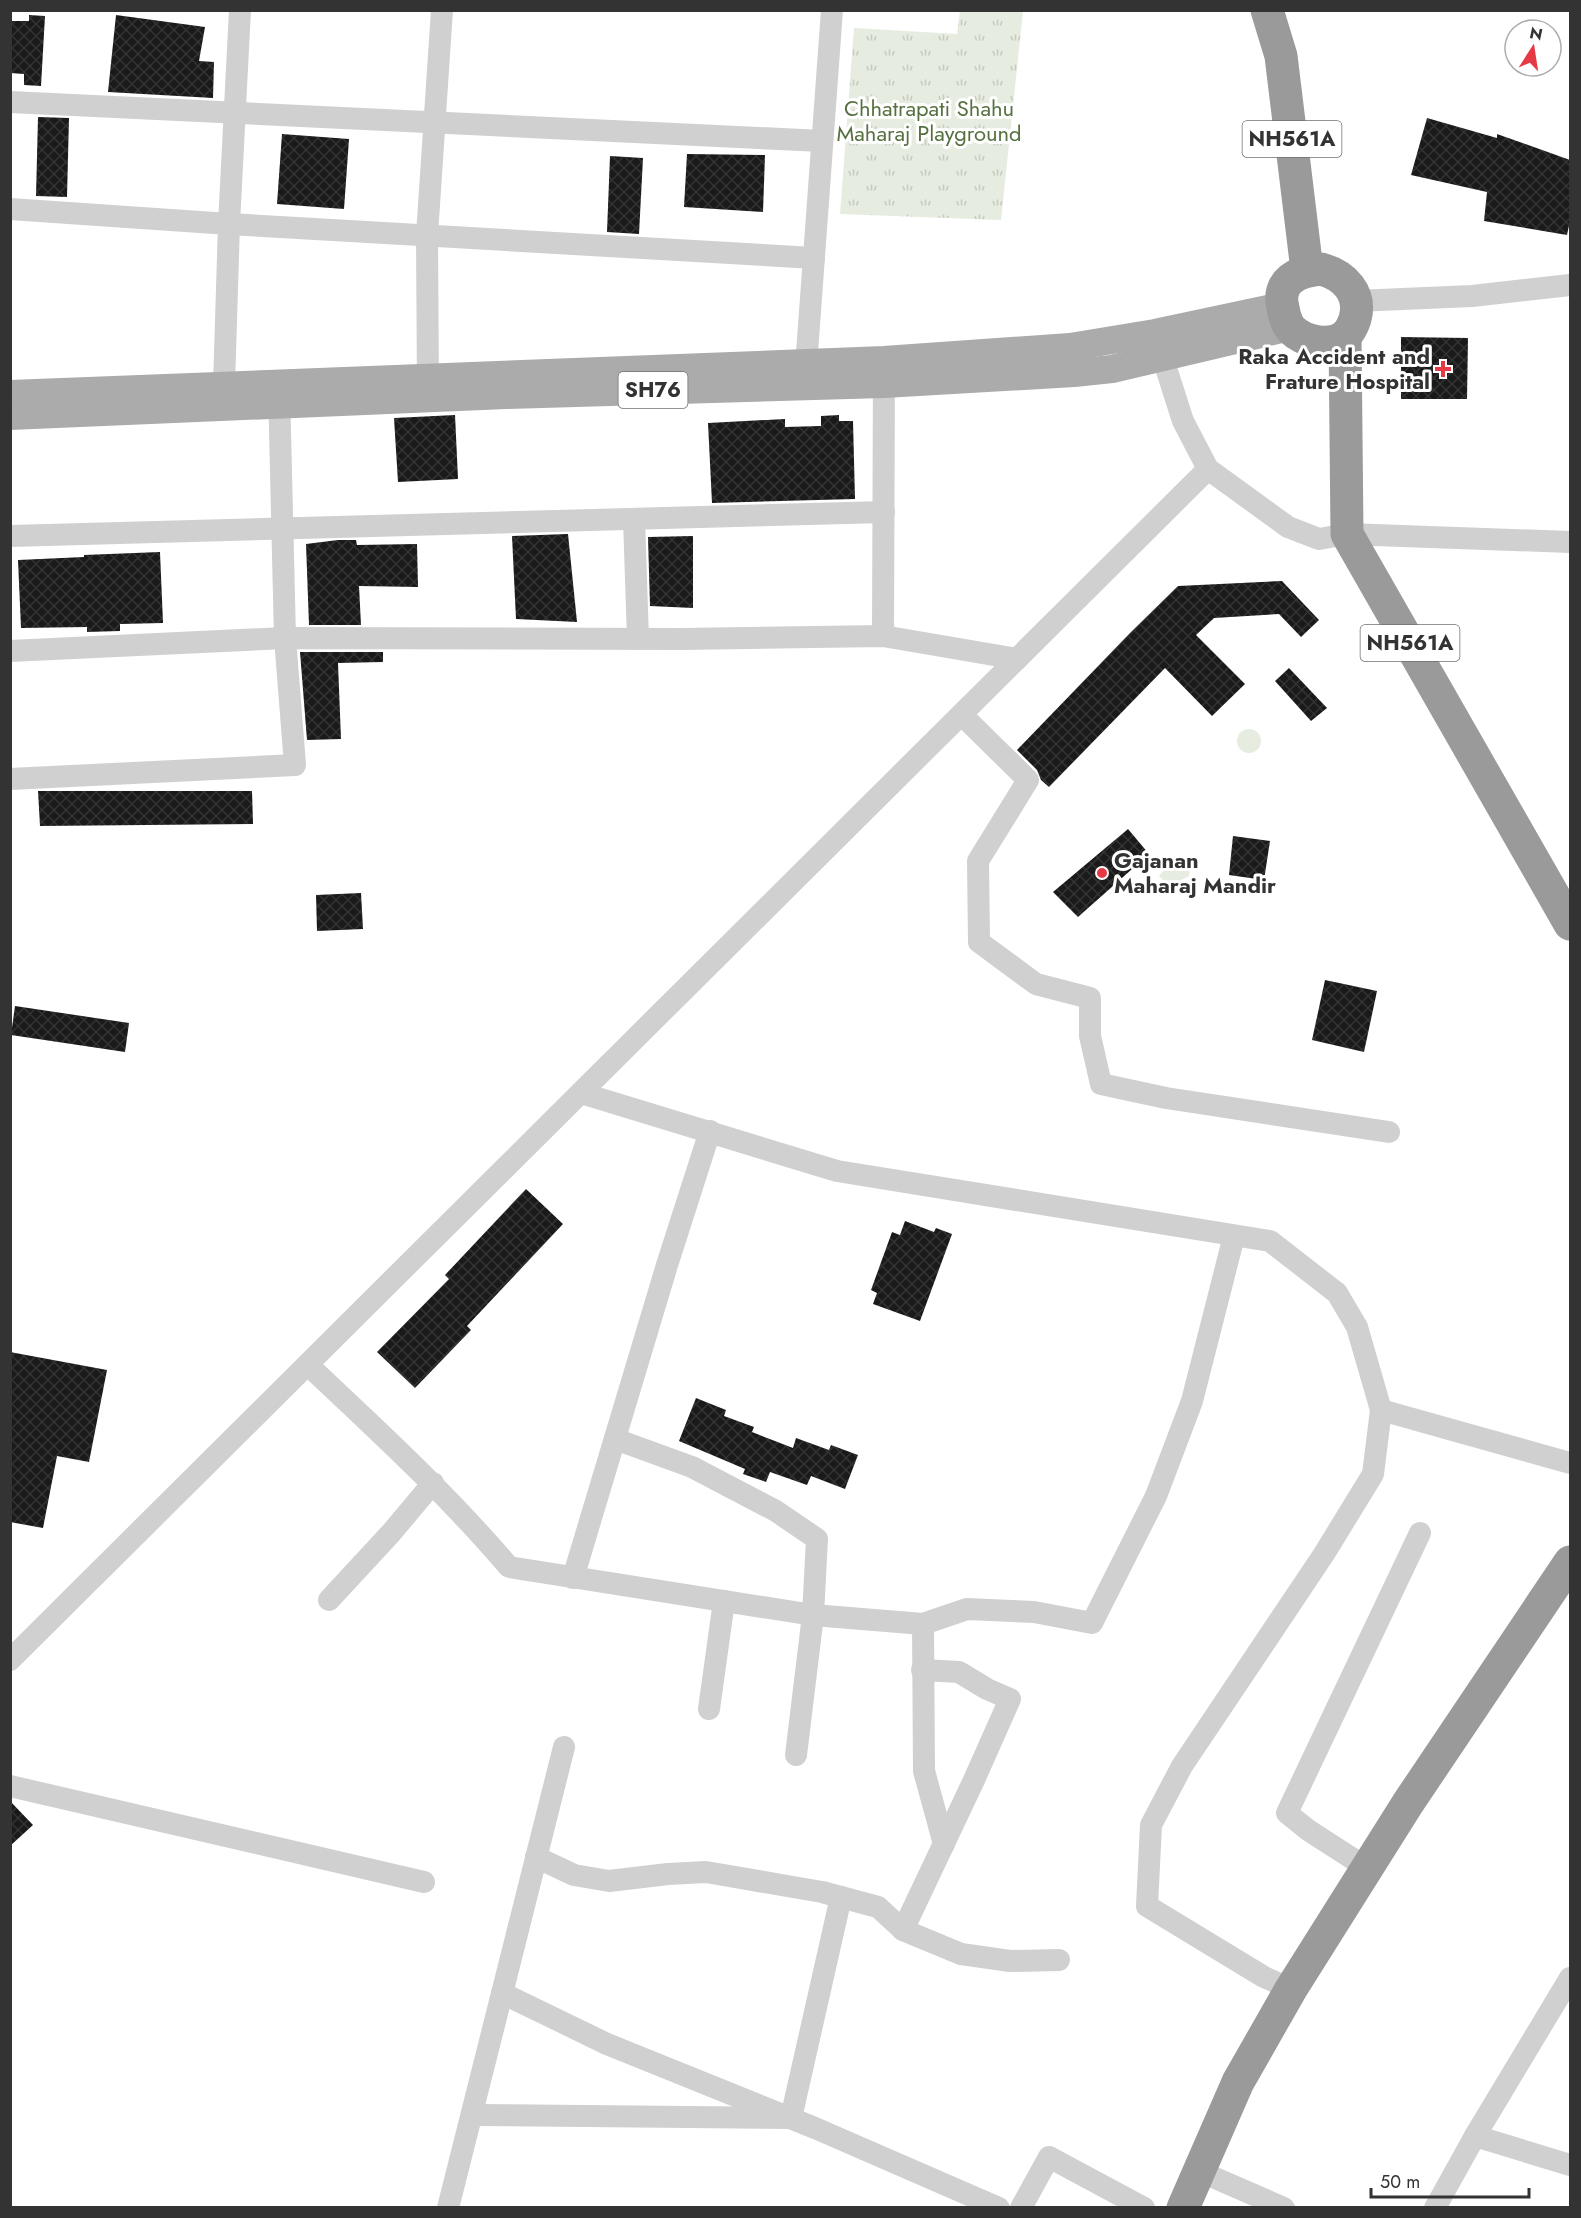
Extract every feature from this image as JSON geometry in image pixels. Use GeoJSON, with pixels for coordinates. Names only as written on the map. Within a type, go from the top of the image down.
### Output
{"type":"FeatureCollection","features":[{"type":"Feature","properties":{"kind":"highway","name":"NH561A"},"geometry":{"type":"LineString","coordinates":[[1267,10],[1281,56],[1307,270]]}},
{"type":"Feature","properties":{"kind":"highway"},"geometry":{"type":"LineString","coordinates":[[1345,336],[1333,341],[1311,341],[1300,336],[1286,317],[1283,288],[1287,281],[1307,270],[1321,269],[1334,273],[1344,280],[1352,290],[1356,302]]}},
{"type":"Feature","properties":{"kind":"highway","name":"NH561A"},"geometry":{"type":"LineString","coordinates":[[1356,302],[1353,326],[1345,336],[1347,534],[1570,924]]}},
{"type":"Feature","properties":{"kind":"highway"},"geometry":{"type":"LineString","coordinates":[[1183,2208],[1238,2082],[1291,1989],[1408,1803],[1570,1562]]}},
{"type":"Feature","properties":{"kind":"main road","name":"SH76"},"geometry":{"type":"LineString","coordinates":[[10,416],[279,393],[884,372],[1070,347],[1159,345],[1286,317]]}},
{"type":"Feature","properties":{"kind":"main road","name":"SH76"},"geometry":{"type":"LineString","coordinates":[[10,394],[224,385],[279,393]]}},
{"type":"Feature","properties":{"kind":"street"},"geometry":{"type":"LineString","coordinates":[[224,385],[229,224],[240,10]]}},
{"type":"Feature","properties":{"kind":"street"},"geometry":{"type":"LineString","coordinates":[[427,388],[428,235],[442,10]]}},
{"type":"Feature","properties":{"kind":"street"},"geometry":{"type":"LineString","coordinates":[[806,375],[832,10]]}},
{"type":"Feature","properties":{"kind":"street"},"geometry":{"type":"LineString","coordinates":[[10,102],[822,141]]}},
{"type":"Feature","properties":{"kind":"street"},"geometry":{"type":"LineString","coordinates":[[10,208],[229,224],[814,258]]}},
{"type":"Feature","properties":{"kind":"street"},"geometry":{"type":"LineString","coordinates":[[1356,302],[1472,296],[1570,285]]}},
{"type":"Feature","properties":{"kind":"street"},"geometry":{"type":"LineString","coordinates":[[1159,345],[1183,421],[1208,469],[1288,527],[1319,539],[1347,534],[1570,542]]}},
{"type":"Feature","properties":{"kind":"street"},"geometry":{"type":"LineString","coordinates":[[883,636],[884,372]]}},
{"type":"Feature","properties":{"kind":"street"},"geometry":{"type":"LineString","coordinates":[[10,779],[295,765],[285,638],[279,393]]}},
{"type":"Feature","properties":{"kind":"street"},"geometry":{"type":"LineString","coordinates":[[10,1660],[1208,469]]}},
{"type":"Feature","properties":{"kind":"street"},"geometry":{"type":"LineString","coordinates":[[10,536],[884,512]]}},
{"type":"Feature","properties":{"kind":"street"},"geometry":{"type":"LineString","coordinates":[[634,519],[638,639]]}},
{"type":"Feature","properties":{"kind":"street"},"geometry":{"type":"LineString","coordinates":[[10,651],[285,638],[638,639],[883,636],[1017,659]]}},
{"type":"Feature","properties":{"kind":"street"},"geometry":{"type":"LineString","coordinates":[[962,715],[1028,780],[978,861],[980,942],[1036,984],[1090,998],[1090,1036],[1101,1084],[1166,1098],[1389,1132]]}},
{"type":"Feature","properties":{"kind":"street"},"geometry":{"type":"LineString","coordinates":[[581,1093],[837,1171],[1270,1241],[1336,1293],[1357,1327],[1381,1410],[1373,1474],[1324,1554],[1182,1766],[1151,1825],[1147,1906],[1264,1977],[1291,1989]]}},
{"type":"Feature","properties":{"kind":"street"},"geometry":{"type":"LineString","coordinates":[[573,1578],[710,1131]]}},
{"type":"Feature","properties":{"kind":"street"},"geometry":{"type":"LineString","coordinates":[[308,1365],[433,1484],[475,1527],[509,1567],[813,1615],[923,1624],[967,1609],[1034,1612],[1092,1623],[1156,1496],[1192,1401],[1234,1236]]}},
{"type":"Feature","properties":{"kind":"street"},"geometry":{"type":"LineString","coordinates":[[1381,1410],[1570,1463]]}},
{"type":"Feature","properties":{"kind":"street"},"geometry":{"type":"LineString","coordinates":[[615,1439],[692,1467],[776,1511],[817,1539],[813,1615],[796,1755]]}},
{"type":"Feature","properties":{"kind":"street"},"geometry":{"type":"LineString","coordinates":[[329,1600],[433,1484]]}},
{"type":"Feature","properties":{"kind":"street"},"geometry":{"type":"LineString","coordinates":[[1367,1868],[1308,1830],[1287,1813],[1420,1533]]}},
{"type":"Feature","properties":{"kind":"street"},"geometry":{"type":"LineString","coordinates":[[709,1709],[724,1601]]}},
{"type":"Feature","properties":{"kind":"street"},"geometry":{"type":"LineString","coordinates":[[923,1624],[924,1771],[944,1844]]}},
{"type":"Feature","properties":{"kind":"street"},"geometry":{"type":"LineString","coordinates":[[903,1930],[1010,1699],[987,1689],[959,1672],[922,1670]]}},
{"type":"Feature","properties":{"kind":"street"},"geometry":{"type":"LineString","coordinates":[[448,2208],[564,1747]]}},
{"type":"Feature","properties":{"kind":"street"},"geometry":{"type":"LineString","coordinates":[[10,1786],[424,1882]]}},
{"type":"Feature","properties":{"kind":"street"},"geometry":{"type":"LineString","coordinates":[[536,1857],[574,1875],[609,1881],[706,1872],[822,1892],[878,1907],[903,1930],[961,1954],[1010,1961],[1059,1960]]}},
{"type":"Feature","properties":{"kind":"street"},"geometry":{"type":"LineString","coordinates":[[791,2118],[841,1897]]}},
{"type":"Feature","properties":{"kind":"street"},"geometry":{"type":"LineString","coordinates":[[1434,2208],[1474,2136],[1570,1978]]}},
{"type":"Feature","properties":{"kind":"street"},"geometry":{"type":"LineString","coordinates":[[502,1992],[607,2044],[791,2118],[999,2208]]}},
{"type":"Feature","properties":{"kind":"street"},"geometry":{"type":"LineString","coordinates":[[472,2115],[791,2118]]}},
{"type":"Feature","properties":{"kind":"street"},"geometry":{"type":"LineString","coordinates":[[1474,2136],[1570,2165]]}},
{"type":"Feature","properties":{"kind":"street"},"geometry":{"type":"LineString","coordinates":[[1022,2208],[1049,2157],[1144,2208]]}},
{"type":"Feature","properties":{"kind":"street"},"geometry":{"type":"LineString","coordinates":[[1199,2170],[1284,2208]]}},
{"type":"Feature","properties":{"kind":"green space","name":"Chhatrapati Shahu Maharaj Playground"},"geometry":{"type":"Polygon","coordinates":[[[960,11],[1023,11],[1001,220],[840,214],[854,28],[957,34],[960,11]]]}},
{"type":"Feature","properties":{"kind":"green space"},"geometry":{"type":"Polygon","coordinates":[[[1249,729],[1257,733],[1261,741],[1257,749],[1249,753],[1241,749],[1237,741],[1241,733],[1249,729]]]}},
{"type":"Feature","properties":{"kind":"green space"},"geometry":{"type":"Polygon","coordinates":[[[1169,856],[1191,860],[1189,876],[1169,886],[1159,876],[1167,866],[1169,856]]]}},
{"type":"Feature","properties":{"kind":"building"},"geometry":{"type":"Polygon","coordinates":[[[29,15],[45,16],[41,86],[24,85],[24,74],[10,73],[10,21],[29,21],[29,15]]]}},
{"type":"Feature","properties":{"kind":"building"},"geometry":{"type":"Polygon","coordinates":[[[116,15],[205,27],[199,61],[214,62],[213,98],[108,92],[116,15]]]}},
{"type":"Feature","properties":{"kind":"building"},"geometry":{"type":"Polygon","coordinates":[[[38,117],[69,118],[67,197],[36,196],[38,117]]]}},
{"type":"Feature","properties":{"kind":"building"},"geometry":{"type":"Polygon","coordinates":[[[1427,118],[1497,138],[1497,134],[1570,160],[1570,221],[1567,235],[1484,221],[1487,192],[1411,175],[1427,118]]]}},
{"type":"Feature","properties":{"kind":"building"},"geometry":{"type":"Polygon","coordinates":[[[282,134],[349,139],[344,209],[277,204],[282,134]]]}},
{"type":"Feature","properties":{"kind":"building"},"geometry":{"type":"Polygon","coordinates":[[[687,154],[765,155],[763,212],[684,207],[687,154]]]}},
{"type":"Feature","properties":{"kind":"building"},"geometry":{"type":"Polygon","coordinates":[[[610,156],[643,158],[639,234],[607,232],[610,156]]]}},
{"type":"Feature","properties":{"kind":"building"},"geometry":{"type":"Polygon","coordinates":[[[1401,337],[1468,338],[1467,399],[1401,399],[1401,337]]]}},
{"type":"Feature","properties":{"kind":"building"},"geometry":{"type":"Polygon","coordinates":[[[455,415],[458,479],[398,482],[394,418],[455,415]]]}},
{"type":"Feature","properties":{"kind":"building"},"geometry":{"type":"Polygon","coordinates":[[[839,415],[839,421],[853,421],[855,499],[712,503],[708,423],[785,419],[785,427],[821,426],[821,416],[839,415]]]}},
{"type":"Feature","properties":{"kind":"building"},"geometry":{"type":"Polygon","coordinates":[[[568,534],[577,622],[516,619],[512,536],[568,534]]]}},
{"type":"Feature","properties":{"kind":"building"},"geometry":{"type":"Polygon","coordinates":[[[693,536],[693,608],[650,606],[648,537],[693,536]]]}},
{"type":"Feature","properties":{"kind":"building"},"geometry":{"type":"Polygon","coordinates":[[[356,540],[357,545],[417,544],[418,587],[359,586],[361,625],[309,625],[306,544],[356,540]]]}},
{"type":"Feature","properties":{"kind":"building"},"geometry":{"type":"Polygon","coordinates":[[[160,552],[163,623],[120,624],[120,631],[87,632],[87,627],[21,628],[18,560],[160,552]]]}},
{"type":"Feature","properties":{"kind":"building"},"geometry":{"type":"Polygon","coordinates":[[[1282,581],[1319,620],[1301,637],[1279,614],[1214,618],[1196,635],[1245,684],[1212,716],[1165,668],[1049,787],[1041,780],[1037,770],[1017,750],[1178,586],[1282,581]]]}},
{"type":"Feature","properties":{"kind":"building"},"geometry":{"type":"Polygon","coordinates":[[[300,652],[383,652],[383,662],[338,663],[341,739],[307,740],[300,652]]]}},
{"type":"Feature","properties":{"kind":"building"},"geometry":{"type":"Polygon","coordinates":[[[1289,668],[1327,708],[1311,721],[1275,681],[1289,668]]]}},
{"type":"Feature","properties":{"kind":"building"},"geometry":{"type":"Polygon","coordinates":[[[38,791],[252,791],[253,824],[40,826],[38,791]]]}},
{"type":"Feature","properties":{"kind":"building","name":"Gajanan Maharaj Mandir"},"geometry":{"type":"Polygon","coordinates":[[[1128,829],[1149,854],[1078,917],[1053,892],[1128,829]]]}},
{"type":"Feature","properties":{"kind":"building"},"geometry":{"type":"Polygon","coordinates":[[[1233,836],[1270,841],[1264,880],[1229,875],[1233,836]]]}},
{"type":"Feature","properties":{"kind":"building"},"geometry":{"type":"Polygon","coordinates":[[[361,893],[363,929],[317,931],[316,895],[361,893]]]}},
{"type":"Feature","properties":{"kind":"building"},"geometry":{"type":"Polygon","coordinates":[[[1325,980],[1377,991],[1364,1052],[1312,1040],[1325,980]]]}},
{"type":"Feature","properties":{"kind":"building"},"geometry":{"type":"Polygon","coordinates":[[[15,1006],[129,1023],[125,1052],[11,1035],[15,1006]]]}},
{"type":"Feature","properties":{"kind":"building"},"geometry":{"type":"Polygon","coordinates":[[[526,1189],[563,1224],[467,1326],[471,1330],[415,1388],[377,1352],[449,1279],[445,1275],[526,1189]]]}},
{"type":"Feature","properties":{"kind":"building"},"geometry":{"type":"Polygon","coordinates":[[[905,1221],[934,1232],[936,1228],[952,1234],[920,1321],[873,1304],[877,1293],[871,1290],[892,1232],[900,1235],[905,1221]]]}},
{"type":"Feature","properties":{"kind":"building"},"geometry":{"type":"Polygon","coordinates":[[[10,1352],[107,1370],[89,1462],[57,1456],[43,1528],[10,1522],[10,1352]]]}},
{"type":"Feature","properties":{"kind":"building"},"geometry":{"type":"Polygon","coordinates":[[[696,1398],[726,1410],[724,1416],[754,1427],[752,1432],[793,1448],[796,1438],[829,1450],[831,1445],[858,1455],[845,1489],[811,1476],[807,1485],[770,1472],[766,1482],[743,1474],[745,1469],[679,1441],[696,1398]]]}},
{"type":"Feature","properties":{"kind":"building"},"geometry":{"type":"Polygon","coordinates":[[[10,1801],[33,1825],[10,1846],[10,1801]]]}},
{"type":"Feature","properties":{"kind":"place","name":"Raka Accident and Frature Hospital"},"geometry":{"type":"Point","coordinates":[1443,369]}},
{"type":"Feature","properties":{"kind":"place","name":"Gajanan Maharaj Mandir"},"geometry":{"type":"Point","coordinates":[1102,873]}}]}
